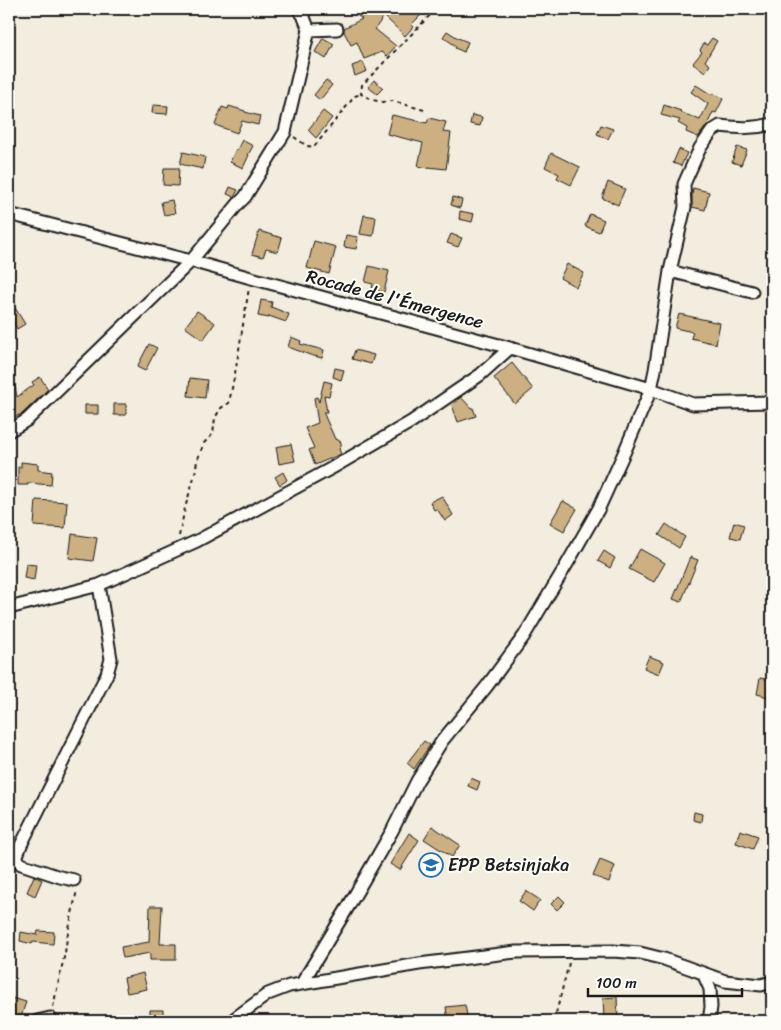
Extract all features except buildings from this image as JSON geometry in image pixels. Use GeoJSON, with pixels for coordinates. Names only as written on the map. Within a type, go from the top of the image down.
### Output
{"type":"FeatureCollection","features":[{"type":"Feature","properties":{"kind":"street"},"geometry":{"type":"LineString","coordinates":[[9,430],[27,420],[191,261],[245,197],[285,132],[309,30],[303,15],[298,9]]}},
{"type":"Feature","properties":{"kind":"street"},"geometry":{"type":"LineString","coordinates":[[309,30],[337,30]]}},
{"type":"Feature","properties":{"kind":"street"},"geometry":{"type":"LineString","coordinates":[[302,983],[392,831],[417,781],[437,749],[524,636],[599,508],[651,390],[670,271],[685,207],[684,184],[700,148],[712,132],[720,126],[758,128],[772,124]]}},
{"type":"Feature","properties":{"kind":"street","name":"Rocade de l'Émergence"},"geometry":{"type":"LineString","coordinates":[[9,214],[191,261],[510,348],[693,404],[772,402]]}},
{"type":"Feature","properties":{"kind":"street"},"geometry":{"type":"LineString","coordinates":[[670,271],[752,292]]}},
{"type":"Feature","properties":{"kind":"street"},"geometry":{"type":"LineString","coordinates":[[9,608],[99,585],[197,541],[411,422],[480,375],[510,348]]}},
{"type":"Feature","properties":{"kind":"street"},"geometry":{"type":"LineString","coordinates":[[74,880],[21,864],[16,858],[107,674],[111,659],[99,585]]}},
{"type":"Feature","properties":{"kind":"street"},"geometry":{"type":"LineString","coordinates":[[231,1021],[268,994],[288,986],[419,964],[516,952],[571,950],[640,953],[664,959],[726,981],[761,985],[772,982]]}},
{"type":"Feature","properties":{"kind":"street"},"geometry":{"type":"LineString","coordinates":[[703,973],[710,989],[711,1007],[709,1021]]}},
{"type":"Feature","properties":{"kind":"street"},"geometry":{"type":"LineString","coordinates":[[37,1021],[50,1018]]}},
{"type":"Feature","properties":{"kind":"path"},"geometry":{"type":"LineString","coordinates":[[361,94],[362,85],[436,9]]}},
{"type":"Feature","properties":{"kind":"path"},"geometry":{"type":"LineString","coordinates":[[285,132],[307,146],[314,147],[355,96],[361,94],[373,100],[382,102],[393,101],[424,110]]}},
{"type":"Feature","properties":{"kind":"path"},"geometry":{"type":"LineString","coordinates":[[176,551],[197,461],[204,443],[213,434],[215,418],[221,408],[229,404],[251,278]]}},
{"type":"Feature","properties":{"kind":"path"},"geometry":{"type":"LineString","coordinates":[[50,1018],[78,884],[74,880]]}},
{"type":"Feature","properties":{"kind":"path"},"geometry":{"type":"LineString","coordinates":[[554,1021],[571,958],[571,950]]}},
{"type":"Feature","properties":{"kind":"place","name":"EPP Betsinjaka"},"geometry":{"type":"Point","coordinates":[431,865]}}]}
